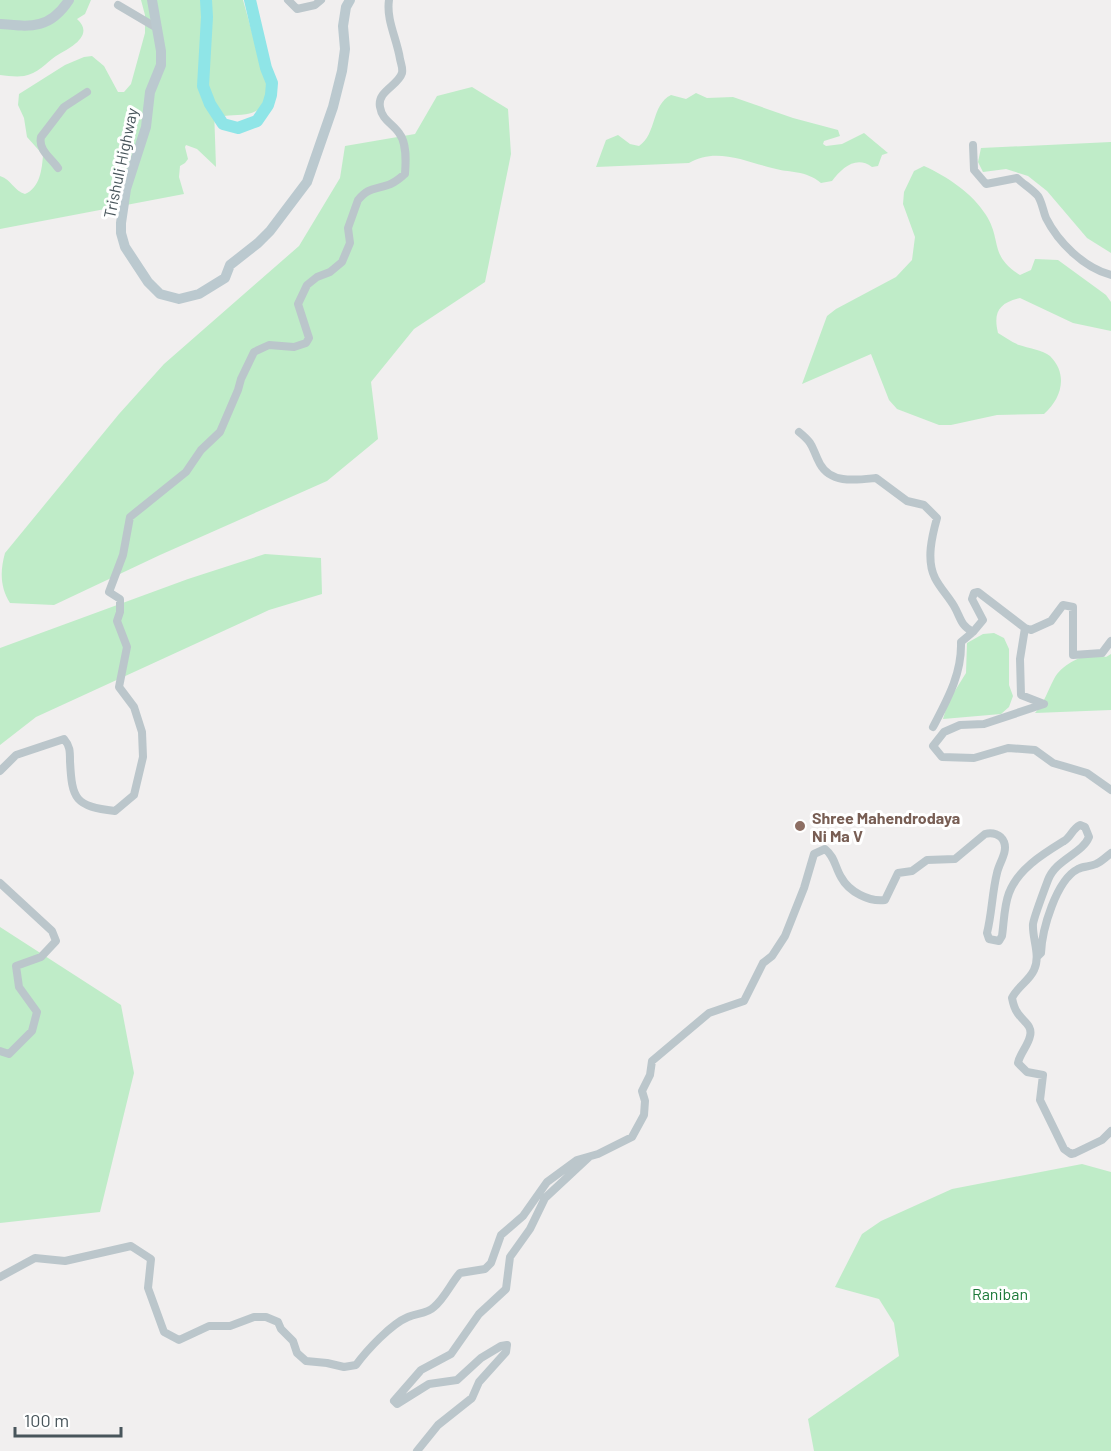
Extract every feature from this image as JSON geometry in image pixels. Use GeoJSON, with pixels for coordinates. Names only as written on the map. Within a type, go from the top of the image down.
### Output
{"type":"FeatureCollection","features":[{"type":"Feature","properties":{"kind":"street"},"geometry":{"type":"LineString","coordinates":[[0,24],[25,26],[47,22],[60,14],[69,0]]}},
{"type":"Feature","properties":{"kind":"street","name":"Trishuli Highway"},"geometry":{"type":"LineString","coordinates":[[152,0],[161,65],[150,92],[146,127],[126,189],[121,233],[125,247],[148,282],[160,294],[178,299],[199,294],[225,278],[230,265],[264,238],[307,182],[325,124],[333,107],[342,71],[345,49],[343,26],[346,7],[350,0]]}},
{"type":"Feature","properties":{"kind":"street"},"geometry":{"type":"LineString","coordinates":[[288,0],[297,9],[315,5],[321,0]]}},
{"type":"Feature","properties":{"kind":"street"},"geometry":{"type":"LineString","coordinates":[[0,771],[16,755],[64,739],[69,746],[71,788],[78,799],[92,808],[115,811],[134,795],[143,757],[142,732],[134,707],[118,687],[128,647],[117,621],[120,599],[109,592],[123,555],[130,517],[186,472],[201,450],[220,432],[254,352],[269,345],[294,347],[306,343],[309,338],[298,304],[307,285],[342,262],[350,243],[348,228],[361,196],[367,190],[394,182],[405,174],[406,157],[401,135],[386,121],[380,108],[380,101],[388,88],[398,81],[402,68],[399,46],[388,17],[389,0]]}},
{"type":"Feature","properties":{"kind":"street"},"geometry":{"type":"LineString","coordinates":[[118,5],[157,28]]}},
{"type":"Feature","properties":{"kind":"street"},"geometry":{"type":"LineString","coordinates":[[58,168],[42,148],[41,137],[64,107],[87,92]]}},
{"type":"Feature","properties":{"kind":"street"},"geometry":{"type":"LineString","coordinates":[[973,145],[974,170],[986,184],[1017,178],[1039,197],[1046,218],[1059,240],[1101,272],[1111,274]]}},
{"type":"Feature","properties":{"kind":"street"},"geometry":{"type":"LineString","coordinates":[[799,432],[811,442],[820,465],[828,475],[849,480],[876,478],[907,501],[924,505],[938,518],[932,538],[931,560],[934,577],[955,607],[964,627],[973,632]]}},
{"type":"Feature","properties":{"kind":"street"},"geometry":{"type":"LineString","coordinates":[[933,727],[955,683],[962,656],[961,642],[983,620],[972,599],[974,593],[978,592],[1025,628],[1031,630],[1051,621],[1063,604],[1073,607],[1073,655],[1102,653],[1111,641]]}},
{"type":"Feature","properties":{"kind":"street"},"geometry":{"type":"LineString","coordinates":[[1025,628],[1020,659],[1021,695],[1044,704],[984,724],[960,724],[944,732],[933,746],[942,757],[963,758],[974,758],[1008,748],[1035,750],[1053,763],[1088,773],[1111,790]]}},
{"type":"Feature","properties":{"kind":"street"},"geometry":{"type":"LineString","coordinates":[[0,1277],[35,1258],[65,1261],[131,1246],[151,1259],[148,1288],[164,1332],[179,1340],[209,1326],[230,1326],[254,1317],[266,1317],[278,1322],[292,1341],[297,1353],[306,1361],[344,1367],[356,1365],[368,1348],[401,1321],[424,1313],[435,1306],[460,1273],[485,1269],[491,1263],[501,1236],[523,1216],[547,1182],[577,1160],[632,1137],[644,1115],[645,1101],[642,1091],[650,1075],[652,1061],[709,1013],[744,1000],[763,963],[772,956],[785,936],[804,888],[814,854],[825,849],[832,855],[840,877],[849,887],[859,895],[879,901],[885,900],[898,873],[912,871],[927,860],[955,859],[985,834],[990,832],[997,834],[1006,844],[997,872],[987,933],[989,939],[994,941],[999,940],[1002,936],[1009,893],[1018,879],[1043,854],[1066,840],[1074,827],[1080,825],[1085,827],[1089,837],[1086,844],[1053,870],[1048,880],[1033,923],[1037,957],[1035,969],[1011,998],[1015,1010],[1030,1025],[1031,1029],[1030,1037],[1018,1064],[1023,1070],[1035,1075],[1043,1075],[1040,1101],[1064,1149],[1071,1154],[1075,1153],[1102,1140],[1111,1131]]}},
{"type":"Feature","properties":{"kind":"street"},"geometry":{"type":"LineString","coordinates":[[1037,957],[1041,953],[1041,941],[1056,895],[1077,869],[1096,864],[1111,853]]}},
{"type":"Feature","properties":{"kind":"street"},"geometry":{"type":"LineString","coordinates":[[0,883],[52,931],[56,941],[40,957],[16,966],[19,987],[37,1011],[32,1031],[9,1054],[0,1051]]}},
{"type":"Feature","properties":{"kind":"street"},"geometry":{"type":"LineString","coordinates":[[417,1451],[438,1425],[472,1398],[479,1382],[506,1352],[507,1345],[480,1358],[457,1380],[429,1384],[397,1404],[394,1401],[421,1370],[452,1354],[479,1314],[506,1289],[510,1257],[530,1229],[545,1198],[590,1156]]}},
{"type":"Feature","properties":{"kind":"green space"},"geometry":{"type":"Polygon","coordinates":[[[0,0],[91,0],[85,14],[77,19],[83,31],[78,41],[37,71],[29,75],[18,76],[0,75],[0,0]]]}},
{"type":"Feature","properties":{"kind":"green space"},"geometry":{"type":"Polygon","coordinates":[[[141,0],[243,0],[268,90],[263,105],[258,110],[240,115],[224,116],[214,109],[216,167],[197,149],[186,145],[188,159],[180,166],[179,177],[184,194],[0,229],[0,176],[25,194],[37,183],[42,166],[43,155],[27,137],[24,118],[18,105],[19,94],[65,65],[92,56],[104,66],[118,92],[124,92],[131,84],[145,33],[145,15],[141,0]]]}},
{"type":"Feature","properties":{"kind":"green space"},"geometry":{"type":"Polygon","coordinates":[[[472,87],[508,109],[511,154],[485,282],[414,329],[371,382],[378,439],[327,481],[54,605],[10,603],[4,591],[2,579],[5,553],[119,414],[164,364],[299,246],[340,178],[345,146],[415,134],[437,96],[472,87]]]}},
{"type":"Feature","properties":{"kind":"green space"},"geometry":{"type":"Polygon","coordinates":[[[696,93],[707,98],[733,97],[793,118],[838,130],[840,136],[824,141],[823,144],[826,146],[842,144],[864,133],[888,153],[882,155],[878,166],[855,163],[845,168],[832,181],[821,183],[803,174],[720,156],[699,158],[689,163],[596,167],[606,140],[618,135],[630,144],[639,146],[649,134],[657,112],[665,100],[671,95],[686,99],[696,93]]]}},
{"type":"Feature","properties":{"kind":"green space"},"geometry":{"type":"Polygon","coordinates":[[[1111,142],[1111,253],[1087,238],[1047,191],[1028,176],[1006,169],[983,172],[978,162],[981,148],[1111,142]]]}},
{"type":"Feature","properties":{"kind":"green space"},"geometry":{"type":"Polygon","coordinates":[[[924,166],[959,186],[980,207],[991,224],[1000,254],[1010,268],[1020,275],[1031,270],[1035,259],[1058,260],[1106,295],[1111,302],[1111,331],[1073,323],[1020,298],[1007,303],[999,310],[996,319],[998,333],[1016,344],[1047,354],[1056,363],[1061,379],[1060,386],[1055,401],[1044,414],[997,415],[951,425],[939,425],[897,409],[889,400],[871,354],[802,384],[827,316],[896,277],[912,260],[915,237],[903,204],[904,192],[914,171],[924,166]]]}},
{"type":"Feature","properties":{"kind":"green space"},"geometry":{"type":"Polygon","coordinates":[[[265,554],[321,558],[322,594],[269,610],[36,717],[0,745],[0,648],[188,579],[265,554]]]}},
{"type":"Feature","properties":{"kind":"green space"},"geometry":{"type":"Polygon","coordinates":[[[994,633],[1004,638],[1009,649],[1009,685],[1013,696],[1009,707],[1001,714],[943,719],[948,702],[966,673],[967,643],[983,634],[994,633]]]}},
{"type":"Feature","properties":{"kind":"green space"},"geometry":{"type":"Polygon","coordinates":[[[1095,654],[1106,657],[1111,654],[1111,710],[1035,713],[1061,669],[1077,659],[1095,654]]]}},
{"type":"Feature","properties":{"kind":"green space"},"geometry":{"type":"Polygon","coordinates":[[[0,927],[121,1005],[134,1073],[100,1212],[0,1223],[0,927]]]}},
{"type":"Feature","properties":{"kind":"green space","name":"Raniban"},"geometry":{"type":"Polygon","coordinates":[[[1082,1164],[1111,1172],[1111,1451],[814,1451],[808,1419],[899,1356],[894,1323],[879,1299],[835,1287],[862,1234],[881,1221],[952,1189],[1082,1164]]]}},
{"type":"Feature","properties":{"kind":"waterway"},"geometry":{"type":"LineString","coordinates":[[206,0],[203,86],[210,104],[223,124],[238,128],[257,121],[268,105],[271,95],[272,83],[266,68],[250,0]]}},
{"type":"Feature","properties":{"kind":"place","name":"Shree Mahendrodaya Ni Ma V"},"geometry":{"type":"Point","coordinates":[800,826]}}]}
